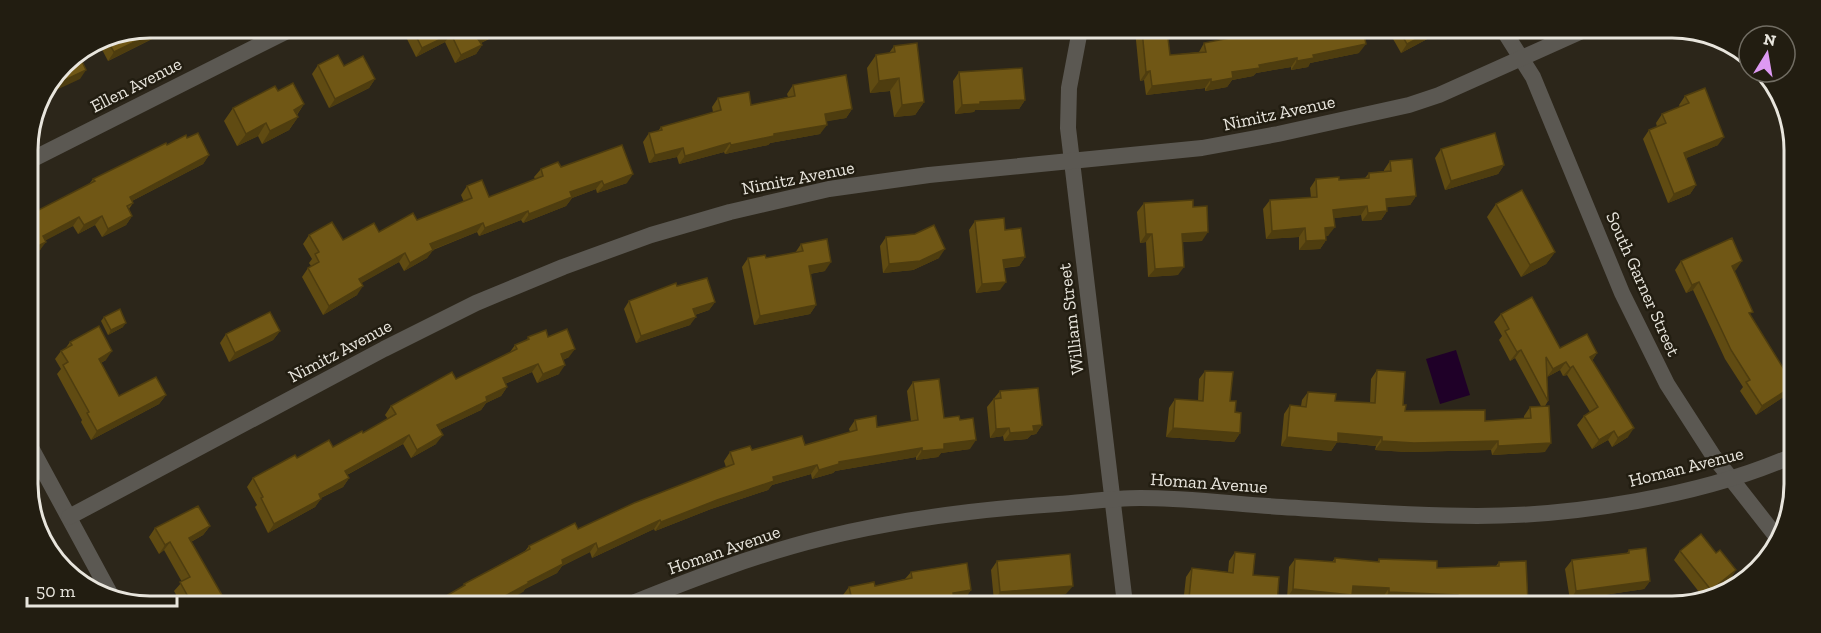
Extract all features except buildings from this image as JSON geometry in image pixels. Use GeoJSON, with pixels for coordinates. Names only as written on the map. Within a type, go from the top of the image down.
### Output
{"type":"FeatureCollection","features":[{"type":"Feature","properties":{"kind":"street","name":"Ellen Avenue"},"geometry":{"type":"LineString","coordinates":[[38,156],[273,38]]}},
{"type":"Feature","properties":{"kind":"street","name":"William Street"},"geometry":{"type":"LineString","coordinates":[[1078,38],[1069,88],[1068,128],[1124,595]]}},
{"type":"Feature","properties":{"kind":"street","name":"South Garner Street"},"geometry":{"type":"LineString","coordinates":[[1508,38],[1533,77],[1622,293],[1653,357],[1697,433],[1773,532]]}},
{"type":"Feature","properties":{"kind":"street","name":"Nimitz Avenue"},"geometry":{"type":"LineString","coordinates":[[69,517],[456,313],[563,267],[607,251],[730,212],[829,189],[929,175],[1202,148],[1409,105],[1438,95],[1565,38]]}},
{"type":"Feature","properties":{"kind":"street","name":"Homan Avenue"},"geometry":{"type":"LineString","coordinates":[[651,596],[711,572],[822,538],[879,526],[994,508],[1140,498],[1478,516],[1544,513],[1609,505],[1674,492],[1731,477],[1784,459]]}},
{"type":"Feature","properties":{"kind":"street"},"geometry":{"type":"LineString","coordinates":[[38,460],[107,587]]}},
{"type":"Feature","properties":{"kind":"shaded area"},"geometry":{"type":"Polygon","coordinates":[[[1456,350],[1470,395],[1440,404],[1426,359],[1456,350]]]}}]}
